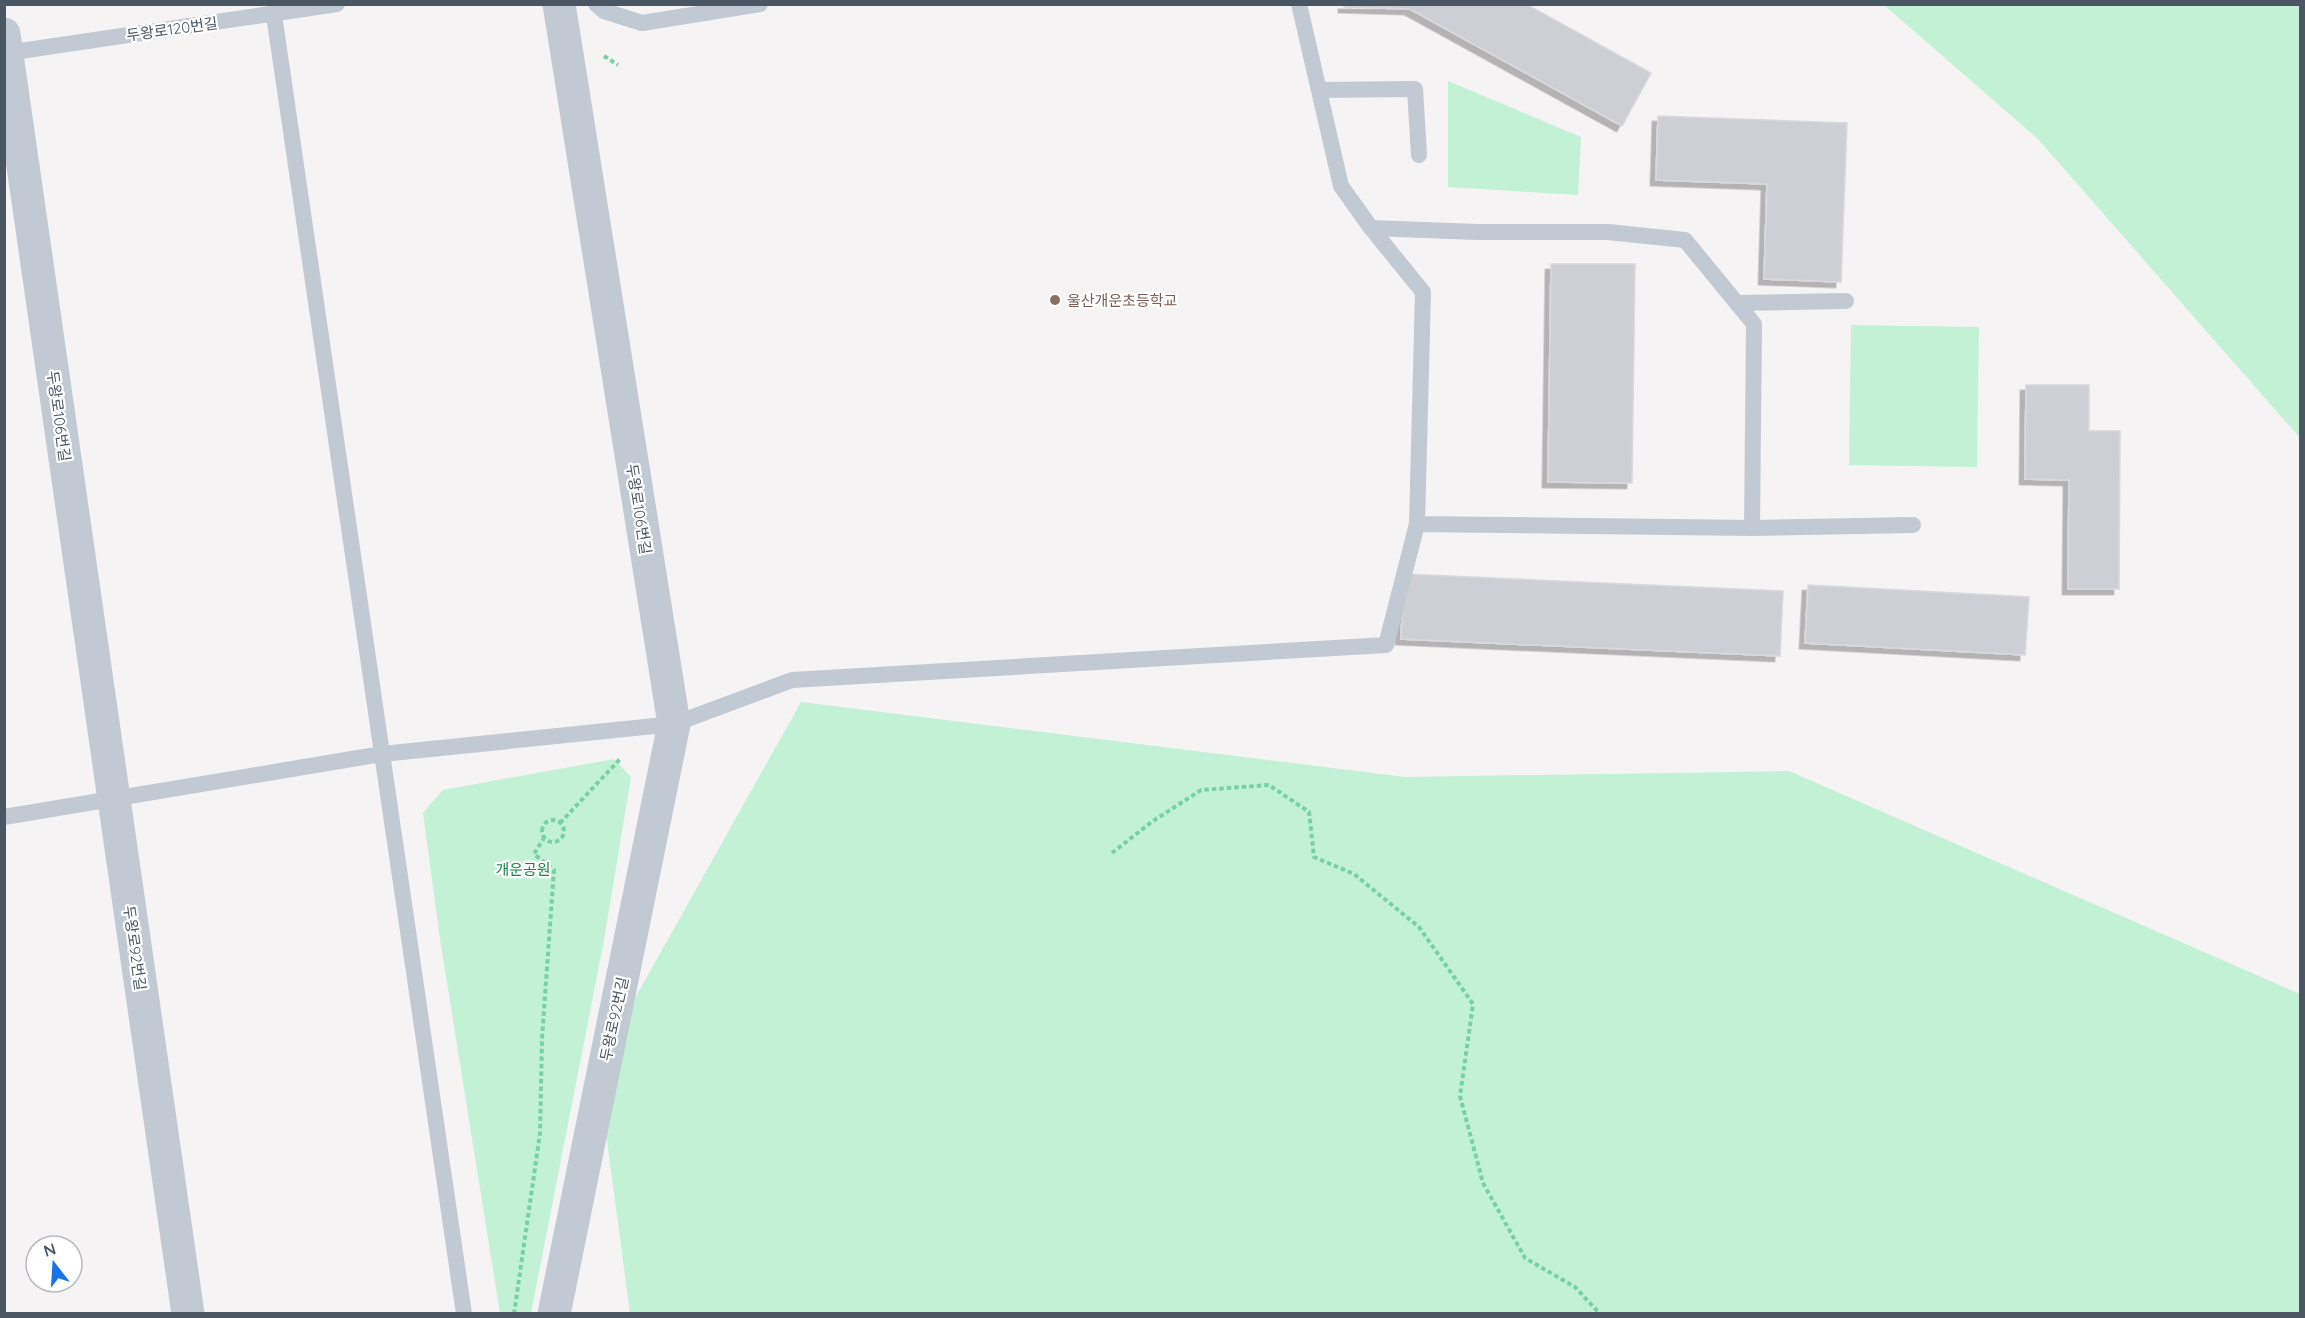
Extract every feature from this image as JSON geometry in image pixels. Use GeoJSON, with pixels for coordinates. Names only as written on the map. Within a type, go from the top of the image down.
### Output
{"type":"FeatureCollection","features":[{"type":"Feature","properties":{"kind":"street","name":"두왕로106번길"},"geometry":{"type":"LineString","coordinates":[[560,4],[662,726]]}},
{"type":"Feature","properties":{"kind":"street","name":"두왕로106번길"},"geometry":{"type":"LineString","coordinates":[[6,44],[114,797]]}},
{"type":"Feature","properties":{"kind":"street","name":"두왕로92번길"},"geometry":{"type":"LineString","coordinates":[[554,1314],[662,726]]}},
{"type":"Feature","properties":{"kind":"street","name":"두왕로92번길"},"geometry":{"type":"LineString","coordinates":[[114,797],[188,1314]]}},
{"type":"Feature","properties":{"kind":"lane","name":"두왕로120번길"},"geometry":{"type":"LineString","coordinates":[[6,44],[274,15],[337,4]]}},
{"type":"Feature","properties":{"kind":"lane"},"geometry":{"type":"LineString","coordinates":[[596,4],[604,11],[642,23],[760,4]]}},
{"type":"Feature","properties":{"kind":"lane"},"geometry":{"type":"LineString","coordinates":[[4,817],[382,754],[662,726],[792,680],[1386,645],[1417,524],[1423,292],[1371,228],[1341,186],[1299,4]]}},
{"type":"Feature","properties":{"kind":"lane"},"geometry":{"type":"LineString","coordinates":[[274,15],[465,1314]]}},
{"type":"Feature","properties":{"kind":"lane"},"geometry":{"type":"LineString","coordinates":[[1319,90],[1415,89],[1419,154]]}},
{"type":"Feature","properties":{"kind":"lane"},"geometry":{"type":"LineString","coordinates":[[1371,228],[1477,232],[1608,232],[1685,240],[1754,324],[1752,528]]}},
{"type":"Feature","properties":{"kind":"lane"},"geometry":{"type":"LineString","coordinates":[[1737,303],[1846,301]]}},
{"type":"Feature","properties":{"kind":"lane"},"geometry":{"type":"LineString","coordinates":[[1417,524],[1752,528],[1913,525]]}},
{"type":"Feature","properties":{"kind":"path"},"geometry":{"type":"LineString","coordinates":[[560,823],[662,726]]}},
{"type":"Feature","properties":{"kind":"path"},"geometry":{"type":"LineString","coordinates":[[1112,852],[1200,790],[1269,785],[1309,812],[1314,857],[1354,874],[1419,927],[1473,1004],[1460,1096],[1483,1183],[1525,1257],[1575,1287],[1600,1314]]}},
{"type":"Feature","properties":{"kind":"path"},"geometry":{"type":"LineString","coordinates":[[555,820],[560,823],[564,830],[560,839],[550,842],[544,838],[542,830],[544,824],[555,820]]}},
{"type":"Feature","properties":{"kind":"path"},"geometry":{"type":"LineString","coordinates":[[514,1314],[540,1133],[542,1038],[554,870],[534,854],[544,838]]}},
{"type":"Feature","properties":{"kind":"green space"},"geometry":{"type":"Polygon","coordinates":[[[1884,5],[2300,5],[2300,438],[2038,139],[1884,5]]]}},
{"type":"Feature","properties":{"kind":"green space"},"geometry":{"type":"Polygon","coordinates":[[[1448,81],[1581,137],[1578,195],[1448,187],[1448,81]]]}},
{"type":"Feature","properties":{"kind":"green space"},"geometry":{"type":"Polygon","coordinates":[[[1851,325],[1979,327],[1977,467],[1849,465],[1851,325]]]}},
{"type":"Feature","properties":{"kind":"green space"},"geometry":{"type":"Polygon","coordinates":[[[801,702],[1405,777],[1789,771],[2300,994],[2300,1313],[630,1313],[597,1066],[801,702]]]}},
{"type":"Feature","properties":{"kind":"green space","name":"개운공원"},"geometry":{"type":"Polygon","coordinates":[[[614,759],[631,777],[604,940],[531,1313],[500,1313],[440,939],[423,813],[443,790],[614,759]]]}},
{"type":"Feature","properties":{"kind":"building"},"geometry":{"type":"Polygon","coordinates":[[[1344,4],[1526,4],[1651,73],[1622,126],[1410,9],[1344,7],[1344,4]]]}},
{"type":"Feature","properties":{"kind":"building"},"geometry":{"type":"Polygon","coordinates":[[[1658,116],[1847,123],[1841,282],[1764,279],[1767,184],[1656,180],[1658,116]]]}},
{"type":"Feature","properties":{"kind":"building"},"geometry":{"type":"Polygon","coordinates":[[[1551,264],[1635,264],[1632,483],[1548,482],[1551,264]]]}},
{"type":"Feature","properties":{"kind":"building"},"geometry":{"type":"Polygon","coordinates":[[[2026,385],[2089,385],[2089,431],[2120,431],[2119,589],[2068,589],[2069,480],[2025,479],[2026,385]]]}},
{"type":"Feature","properties":{"kind":"building"},"geometry":{"type":"Polygon","coordinates":[[[1404,574],[1783,591],[1780,656],[1401,639],[1404,574]]]}},
{"type":"Feature","properties":{"kind":"building"},"geometry":{"type":"Polygon","coordinates":[[[1808,585],[2029,597],[2025,655],[1805,643],[1808,585]]]}},
{"type":"Feature","properties":{"kind":"place","name":"울산개운초등학교"},"geometry":{"type":"Point","coordinates":[1055,300]}}]}
